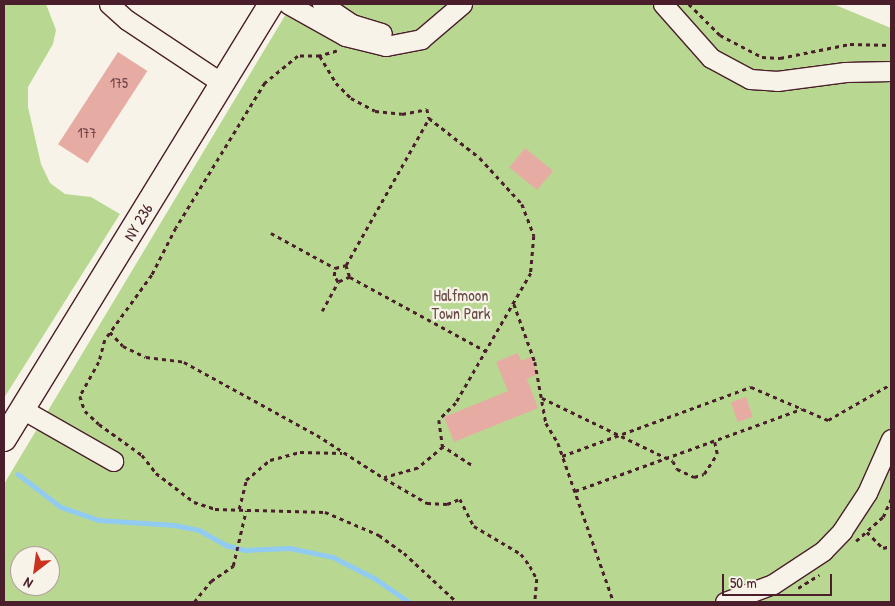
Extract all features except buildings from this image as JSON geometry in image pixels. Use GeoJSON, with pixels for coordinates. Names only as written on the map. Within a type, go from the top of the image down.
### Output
{"type":"FeatureCollection","features":[{"type":"Feature","properties":{"kind":"main road","name":"NY 236"},"geometry":{"type":"LineString","coordinates":[[4,439],[271,4]]}},
{"type":"Feature","properties":{"kind":"street"},"geometry":{"type":"LineString","coordinates":[[109,4],[127,20],[222,83]]}},
{"type":"Feature","properties":{"kind":"street"},"geometry":{"type":"LineString","coordinates":[[288,4],[333,31],[362,42],[386,46],[421,39],[462,4]]}},
{"type":"Feature","properties":{"kind":"street"},"geometry":{"type":"LineString","coordinates":[[322,4],[364,30],[428,34]]}},
{"type":"Feature","properties":{"kind":"street"},"geometry":{"type":"LineString","coordinates":[[663,4],[711,58],[750,79],[777,81],[845,72],[891,71]]}},
{"type":"Feature","properties":{"kind":"street"},"geometry":{"type":"LineString","coordinates":[[22,409],[113,461]]}},
{"type":"Feature","properties":{"kind":"street"},"geometry":{"type":"LineString","coordinates":[[725,602],[773,584],[823,551],[842,532],[867,493],[891,439]]}},
{"type":"Feature","properties":{"kind":"path"},"geometry":{"type":"LineString","coordinates":[[689,4],[720,35],[762,57],[780,58],[850,44],[891,44]]}},
{"type":"Feature","properties":{"kind":"path"},"geometry":{"type":"LineString","coordinates":[[339,48],[335,53],[320,56],[298,56],[265,83],[176,228],[152,275],[110,332],[99,362],[80,396],[85,411],[142,455],[156,473],[179,493],[215,509],[325,512],[379,535],[404,553],[457,602]]}},
{"type":"Feature","properties":{"kind":"path"},"geometry":{"type":"LineString","coordinates":[[320,56],[336,83],[351,98],[375,111],[402,114],[427,109],[429,118],[480,158],[522,204],[534,236],[535,257],[532,273],[456,403],[439,420],[443,447],[471,465]]}},
{"type":"Feature","properties":{"kind":"path"},"geometry":{"type":"LineString","coordinates":[[271,233],[335,268],[346,265],[429,118]]}},
{"type":"Feature","properties":{"kind":"path"},"geometry":{"type":"LineString","coordinates":[[346,265],[350,277],[486,351]]}},
{"type":"Feature","properties":{"kind":"path"},"geometry":{"type":"LineString","coordinates":[[335,268],[334,276],[338,282]]}},
{"type":"Feature","properties":{"kind":"path"},"geometry":{"type":"LineString","coordinates":[[322,311],[338,282],[350,277]]}},
{"type":"Feature","properties":{"kind":"path"},"geometry":{"type":"LineString","coordinates":[[514,304],[535,362],[546,423],[562,456],[614,601],[606,602]]}},
{"type":"Feature","properties":{"kind":"path"},"geometry":{"type":"LineString","coordinates":[[110,332],[123,346],[146,357],[184,362],[317,435],[343,454],[428,503],[447,504],[460,499],[468,520],[474,526],[521,554],[530,566],[537,579],[535,602]]}},
{"type":"Feature","properties":{"kind":"path"},"geometry":{"type":"LineString","coordinates":[[562,456],[751,387],[828,420],[891,384]]}},
{"type":"Feature","properties":{"kind":"path"},"geometry":{"type":"LineString","coordinates":[[542,398],[665,457],[694,477],[704,474],[717,454],[714,440]]}},
{"type":"Feature","properties":{"kind":"path"},"geometry":{"type":"LineString","coordinates":[[575,491],[802,409]]}},
{"type":"Feature","properties":{"kind":"path"},"geometry":{"type":"LineString","coordinates":[[384,478],[418,468],[443,447]]}},
{"type":"Feature","properties":{"kind":"path"},"geometry":{"type":"LineString","coordinates":[[239,510],[246,480],[270,460],[300,452],[343,454]]}},
{"type":"Feature","properties":{"kind":"path"},"geometry":{"type":"LineString","coordinates":[[883,517],[891,499]]}},
{"type":"Feature","properties":{"kind":"path"},"geometry":{"type":"LineString","coordinates":[[194,602],[211,581],[233,566],[246,510]]}},
{"type":"Feature","properties":{"kind":"path"},"geometry":{"type":"LineString","coordinates":[[866,532],[883,548],[891,546]]}},
{"type":"Feature","properties":{"kind":"green space"},"geometry":{"type":"Polygon","coordinates":[[[4,4],[46,4],[56,30],[53,44],[28,87],[28,107],[41,164],[50,183],[65,194],[91,197],[120,214],[4,398],[4,4]]]}},
{"type":"Feature","properties":{"kind":"green space","name":"Halfmoon Town Park"},"geometry":{"type":"Polygon","coordinates":[[[292,4],[833,4],[891,28],[891,602],[4,602],[4,484],[292,4]]]}},
{"type":"Feature","properties":{"kind":"waterway"},"geometry":{"type":"LineString","coordinates":[[18,474],[61,507],[99,520],[174,525],[199,530],[226,545],[245,550],[290,548],[333,557],[376,579],[409,602]]}}]}
